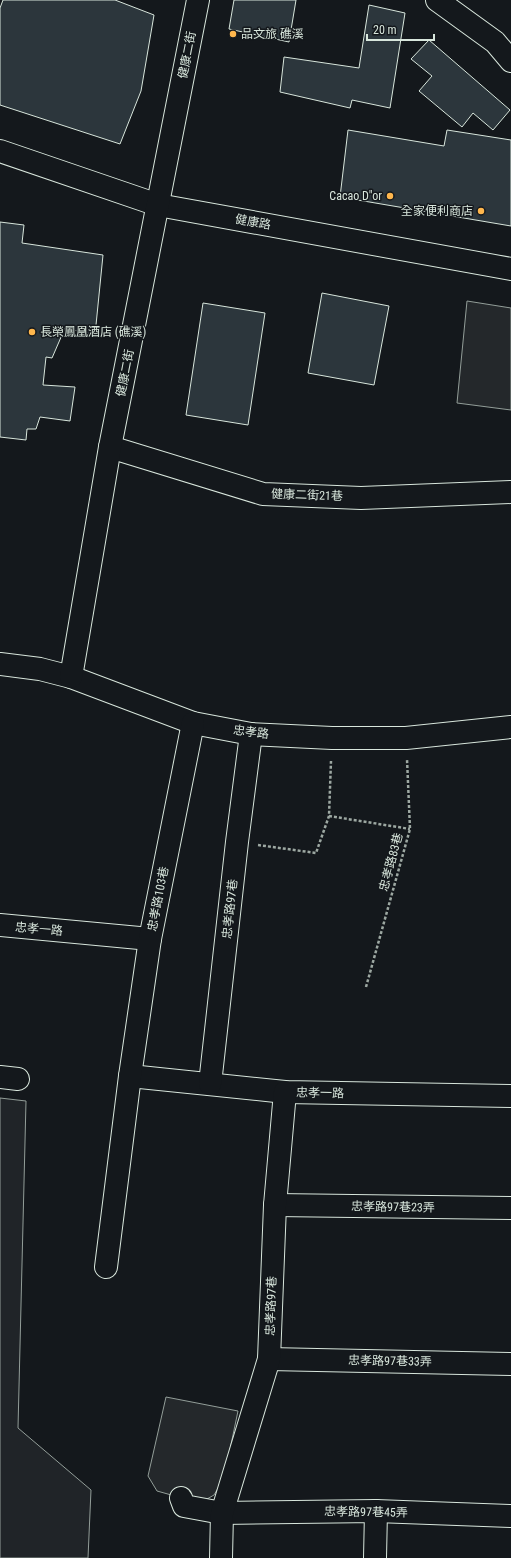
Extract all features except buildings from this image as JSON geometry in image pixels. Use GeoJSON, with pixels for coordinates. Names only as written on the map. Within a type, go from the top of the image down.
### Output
{"type":"FeatureCollection","features":[{"type":"Feature","properties":{"kind":"street","name":"健康二街"},"geometry":{"type":"LineString","coordinates":[[71,677],[110,447],[198,0]]}},
{"type":"Feature","properties":{"kind":"street"},"geometry":{"type":"LineString","coordinates":[[437,0],[495,42],[511,61]]}},
{"type":"Feature","properties":{"kind":"street","name":"健康路"},"geometry":{"type":"LineString","coordinates":[[0,152],[158,205],[511,269]]}},
{"type":"Feature","properties":{"kind":"street","name":"健康二街21巷"},"geometry":{"type":"LineString","coordinates":[[110,447],[263,494],[360,498],[511,492]]}},
{"type":"Feature","properties":{"kind":"street","name":"忠孝路"},"geometry":{"type":"LineString","coordinates":[[0,664],[40,669],[71,677],[193,723],[251,734],[332,738],[406,738],[511,727]]}},
{"type":"Feature","properties":{"kind":"street","name":"忠孝路103巷"},"geometry":{"type":"LineString","coordinates":[[106,1267],[130,1076],[150,939],[193,723]]}},
{"type":"Feature","properties":{"kind":"street","name":"忠孝路97巷"},"geometry":{"type":"LineString","coordinates":[[210,1084],[237,842],[251,734]]}},
{"type":"Feature","properties":{"kind":"street","name":"忠孝一路"},"geometry":{"type":"LineString","coordinates":[[0,925],[150,939]]}},
{"type":"Feature","properties":{"kind":"street","name":"忠孝一路"},"geometry":{"type":"LineString","coordinates":[[130,1076],[285,1092],[511,1096]]}},
{"type":"Feature","properties":{"kind":"street","name":"忠孝路97巷"},"geometry":{"type":"LineString","coordinates":[[221,1558],[222,1513],[269,1359],[275,1205],[285,1092]]}},
{"type":"Feature","properties":{"kind":"street","name":"忠孝路97巷23弄"},"geometry":{"type":"LineString","coordinates":[[275,1205],[511,1208]]}},
{"type":"Feature","properties":{"kind":"street","name":"忠孝路97巷33弄"},"geometry":{"type":"LineString","coordinates":[[269,1359],[511,1364]]}},
{"type":"Feature","properties":{"kind":"street","name":"忠孝路97巷45弄"},"geometry":{"type":"LineString","coordinates":[[181,1498],[184,1506],[222,1513],[376,1511],[511,1516]]}},
{"type":"Feature","properties":{"kind":"street"},"geometry":{"type":"LineString","coordinates":[[375,1558],[376,1511]]}},
{"type":"Feature","properties":{"kind":"path"},"geometry":{"type":"LineString","coordinates":[[237,842],[316,853],[329,816],[332,738]]}},
{"type":"Feature","properties":{"kind":"path","name":"忠孝路83巷"},"geometry":{"type":"LineString","coordinates":[[366,988],[410,829],[406,738]]}},
{"type":"Feature","properties":{"kind":"path"},"geometry":{"type":"LineString","coordinates":[[329,816],[410,829]]}},
{"type":"Feature","properties":{"kind":"shaded area"},"geometry":{"type":"Polygon","coordinates":[[[467,301],[511,308],[511,410],[457,403],[467,301]]]}},
{"type":"Feature","properties":{"kind":"shaded area"},"geometry":{"type":"Polygon","coordinates":[[[0,1098],[26,1101],[18,1428],[91,1490],[88,1558],[0,1558],[0,1098]]]}},
{"type":"Feature","properties":{"kind":"shaded area"},"geometry":{"type":"Polygon","coordinates":[[[166,1397],[238,1411],[224,1478],[214,1495],[200,1503],[157,1491],[148,1476],[166,1397]]]}},
{"type":"Feature","properties":{"kind":"place","name":"品文旅 礁溪"},"geometry":{"type":"Point","coordinates":[233,34]}},
{"type":"Feature","properties":{"kind":"place","name":"Cacao D\"or"},"geometry":{"type":"Point","coordinates":[390,196]}},
{"type":"Feature","properties":{"kind":"place","name":"全家便利商店"},"geometry":{"type":"Point","coordinates":[481,211]}},
{"type":"Feature","properties":{"kind":"place","name":"長榮鳳凰酒店 (礁溪)"},"geometry":{"type":"Point","coordinates":[32,332]}}]}
